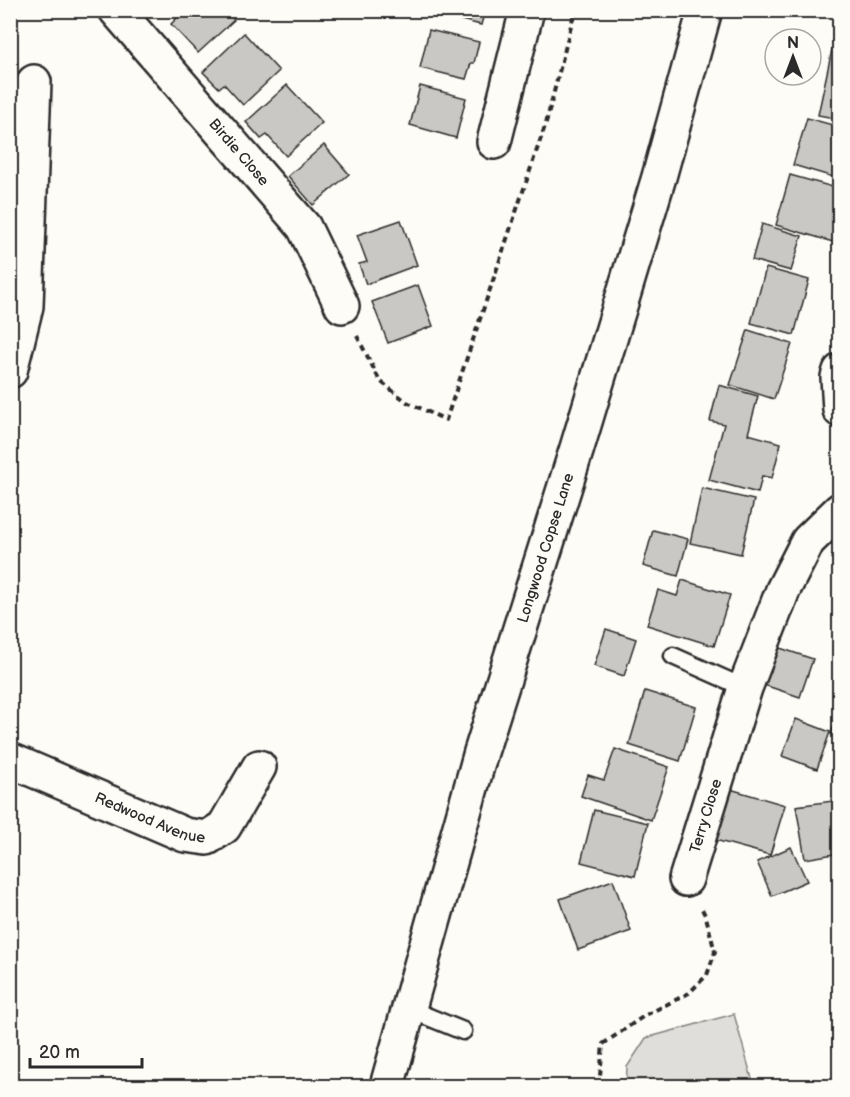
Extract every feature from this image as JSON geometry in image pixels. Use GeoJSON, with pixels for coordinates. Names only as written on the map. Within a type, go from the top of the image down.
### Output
{"type":"FeatureCollection","features":[{"type":"Feature","properties":{"kind":"street","name":"Birdie Close"},"geometry":{"type":"LineString","coordinates":[[116,10],[304,227],[342,306]]}},
{"type":"Feature","properties":{"kind":"street"},"geometry":{"type":"LineString","coordinates":[[494,142],[527,10]]}},
{"type":"Feature","properties":{"kind":"street","name":"Longwood Copse Lane"},"geometry":{"type":"LineString","coordinates":[[387,1086],[481,752],[577,448],[659,177],[705,10]]}},
{"type":"Feature","properties":{"kind":"street"},"geometry":{"type":"LineString","coordinates":[[11,367],[26,306],[34,82]]}},
{"type":"Feature","properties":{"kind":"street"},"geometry":{"type":"LineString","coordinates":[[840,371],[838,377],[840,410]]}},
{"type":"Feature","properties":{"kind":"street","name":"Terry Close"},"geometry":{"type":"LineString","coordinates":[[686,879],[745,688],[783,590],[808,541],[840,510]]}},
{"type":"Feature","properties":{"kind":"street","name":"Redwood Avenue"},"geometry":{"type":"LineString","coordinates":[[10,760],[185,835],[207,838],[224,827],[260,768]]}},
{"type":"Feature","properties":{"kind":"lane"},"geometry":{"type":"LineString","coordinates":[[673,656],[745,688]]}},
{"type":"Feature","properties":{"kind":"lane"},"geometry":{"type":"LineString","coordinates":[[409,1009],[463,1031]]}},
{"type":"Feature","properties":{"kind":"path"},"geometry":{"type":"LineString","coordinates":[[342,306],[380,381],[407,402],[446,420],[546,123],[575,10]]}},
{"type":"Feature","properties":{"kind":"path"},"geometry":{"type":"LineString","coordinates":[[599,1086],[603,1044],[644,1016],[689,993],[707,975],[716,952],[706,917],[686,879]]}},
{"type":"Feature","properties":{"kind":"shaded area"},"geometry":{"type":"Polygon","coordinates":[[[734,1014],[754,1086],[626,1086],[627,1067],[646,1038],[734,1014]]]}},
{"type":"Feature","properties":{"kind":"building"},"geometry":{"type":"Polygon","coordinates":[[[185,10],[225,10],[234,20],[198,53],[171,24],[185,10]]]}},
{"type":"Feature","properties":{"kind":"building"},"geometry":{"type":"Polygon","coordinates":[[[434,10],[485,10],[481,25],[434,13],[434,10]]]}},
{"type":"Feature","properties":{"kind":"building"},"geometry":{"type":"Polygon","coordinates":[[[840,17],[840,119],[818,115],[840,17]]]}},
{"type":"Feature","properties":{"kind":"building"},"geometry":{"type":"Polygon","coordinates":[[[429,30],[479,42],[474,63],[471,63],[466,79],[420,68],[429,30]]]}},
{"type":"Feature","properties":{"kind":"building"},"geometry":{"type":"Polygon","coordinates":[[[244,33],[279,71],[243,105],[224,84],[219,88],[203,72],[244,33]]]}},
{"type":"Feature","properties":{"kind":"building"},"geometry":{"type":"Polygon","coordinates":[[[287,85],[322,123],[286,156],[267,135],[261,139],[246,122],[287,85]]]}},
{"type":"Feature","properties":{"kind":"building"},"geometry":{"type":"Polygon","coordinates":[[[420,86],[466,98],[456,138],[410,125],[420,86]]]}},
{"type":"Feature","properties":{"kind":"building"},"geometry":{"type":"Polygon","coordinates":[[[807,118],[840,127],[840,179],[793,165],[807,118]]]}},
{"type":"Feature","properties":{"kind":"building"},"geometry":{"type":"Polygon","coordinates":[[[324,145],[349,174],[313,205],[288,176],[324,145]]]}},
{"type":"Feature","properties":{"kind":"building"},"geometry":{"type":"Polygon","coordinates":[[[790,175],[840,189],[840,221],[833,242],[776,225],[790,175]]]}},
{"type":"Feature","properties":{"kind":"building"},"geometry":{"type":"Polygon","coordinates":[[[401,220],[417,265],[366,284],[359,264],[367,262],[357,235],[401,220]]]}},
{"type":"Feature","properties":{"kind":"building"},"geometry":{"type":"Polygon","coordinates":[[[762,224],[802,236],[791,271],[752,260],[762,224]]]}},
{"type":"Feature","properties":{"kind":"building"},"geometry":{"type":"Polygon","coordinates":[[[766,268],[809,280],[794,335],[751,323],[766,268]]]}},
{"type":"Feature","properties":{"kind":"building"},"geometry":{"type":"Polygon","coordinates":[[[418,285],[433,326],[388,343],[372,302],[418,285]]]}},
{"type":"Feature","properties":{"kind":"building"},"geometry":{"type":"Polygon","coordinates":[[[748,330],[792,344],[774,399],[730,385],[748,330]]]}},
{"type":"Feature","properties":{"kind":"building"},"geometry":{"type":"Polygon","coordinates":[[[719,385],[758,396],[748,434],[781,443],[772,478],[762,476],[758,493],[709,480],[724,424],[710,421],[719,385]]]}},
{"type":"Feature","properties":{"kind":"building"},"geometry":{"type":"Polygon","coordinates":[[[702,488],[754,500],[741,554],[690,543],[702,488]]]}},
{"type":"Feature","properties":{"kind":"building"},"geometry":{"type":"Polygon","coordinates":[[[653,530],[688,539],[678,576],[643,566],[653,530]]]}},
{"type":"Feature","properties":{"kind":"building"},"geometry":{"type":"Polygon","coordinates":[[[682,580],[730,595],[714,646],[647,625],[658,590],[677,596],[682,580]]]}},
{"type":"Feature","properties":{"kind":"building"},"geometry":{"type":"Polygon","coordinates":[[[606,629],[636,639],[624,676],[594,666],[606,629]]]}},
{"type":"Feature","properties":{"kind":"building"},"geometry":{"type":"Polygon","coordinates":[[[774,646],[813,659],[800,697],[761,684],[774,646]]]}},
{"type":"Feature","properties":{"kind":"building"},"geometry":{"type":"Polygon","coordinates":[[[645,691],[696,707],[680,761],[629,745],[645,691]]]}},
{"type":"Feature","properties":{"kind":"building"},"geometry":{"type":"Polygon","coordinates":[[[840,706],[840,736],[831,734],[840,706]]]}},
{"type":"Feature","properties":{"kind":"building"},"geometry":{"type":"Polygon","coordinates":[[[796,719],[830,732],[817,769],[782,756],[796,719]]]}},
{"type":"Feature","properties":{"kind":"building"},"geometry":{"type":"Polygon","coordinates":[[[615,749],[669,767],[651,820],[581,796],[588,775],[604,780],[615,749]]]}},
{"type":"Feature","properties":{"kind":"building"},"geometry":{"type":"Polygon","coordinates":[[[730,789],[785,805],[770,855],[715,840],[730,789]]]}},
{"type":"Feature","properties":{"kind":"building"},"geometry":{"type":"Polygon","coordinates":[[[840,800],[840,853],[805,859],[796,806],[840,800]]]}},
{"type":"Feature","properties":{"kind":"building"},"geometry":{"type":"Polygon","coordinates":[[[594,810],[648,823],[635,876],[581,862],[594,810]]]}},
{"type":"Feature","properties":{"kind":"building"},"geometry":{"type":"Polygon","coordinates":[[[791,847],[807,881],[772,896],[757,862],[791,847]]]}},
{"type":"Feature","properties":{"kind":"building"},"geometry":{"type":"Polygon","coordinates":[[[613,880],[631,931],[578,950],[560,899],[613,880]]]}}]}
